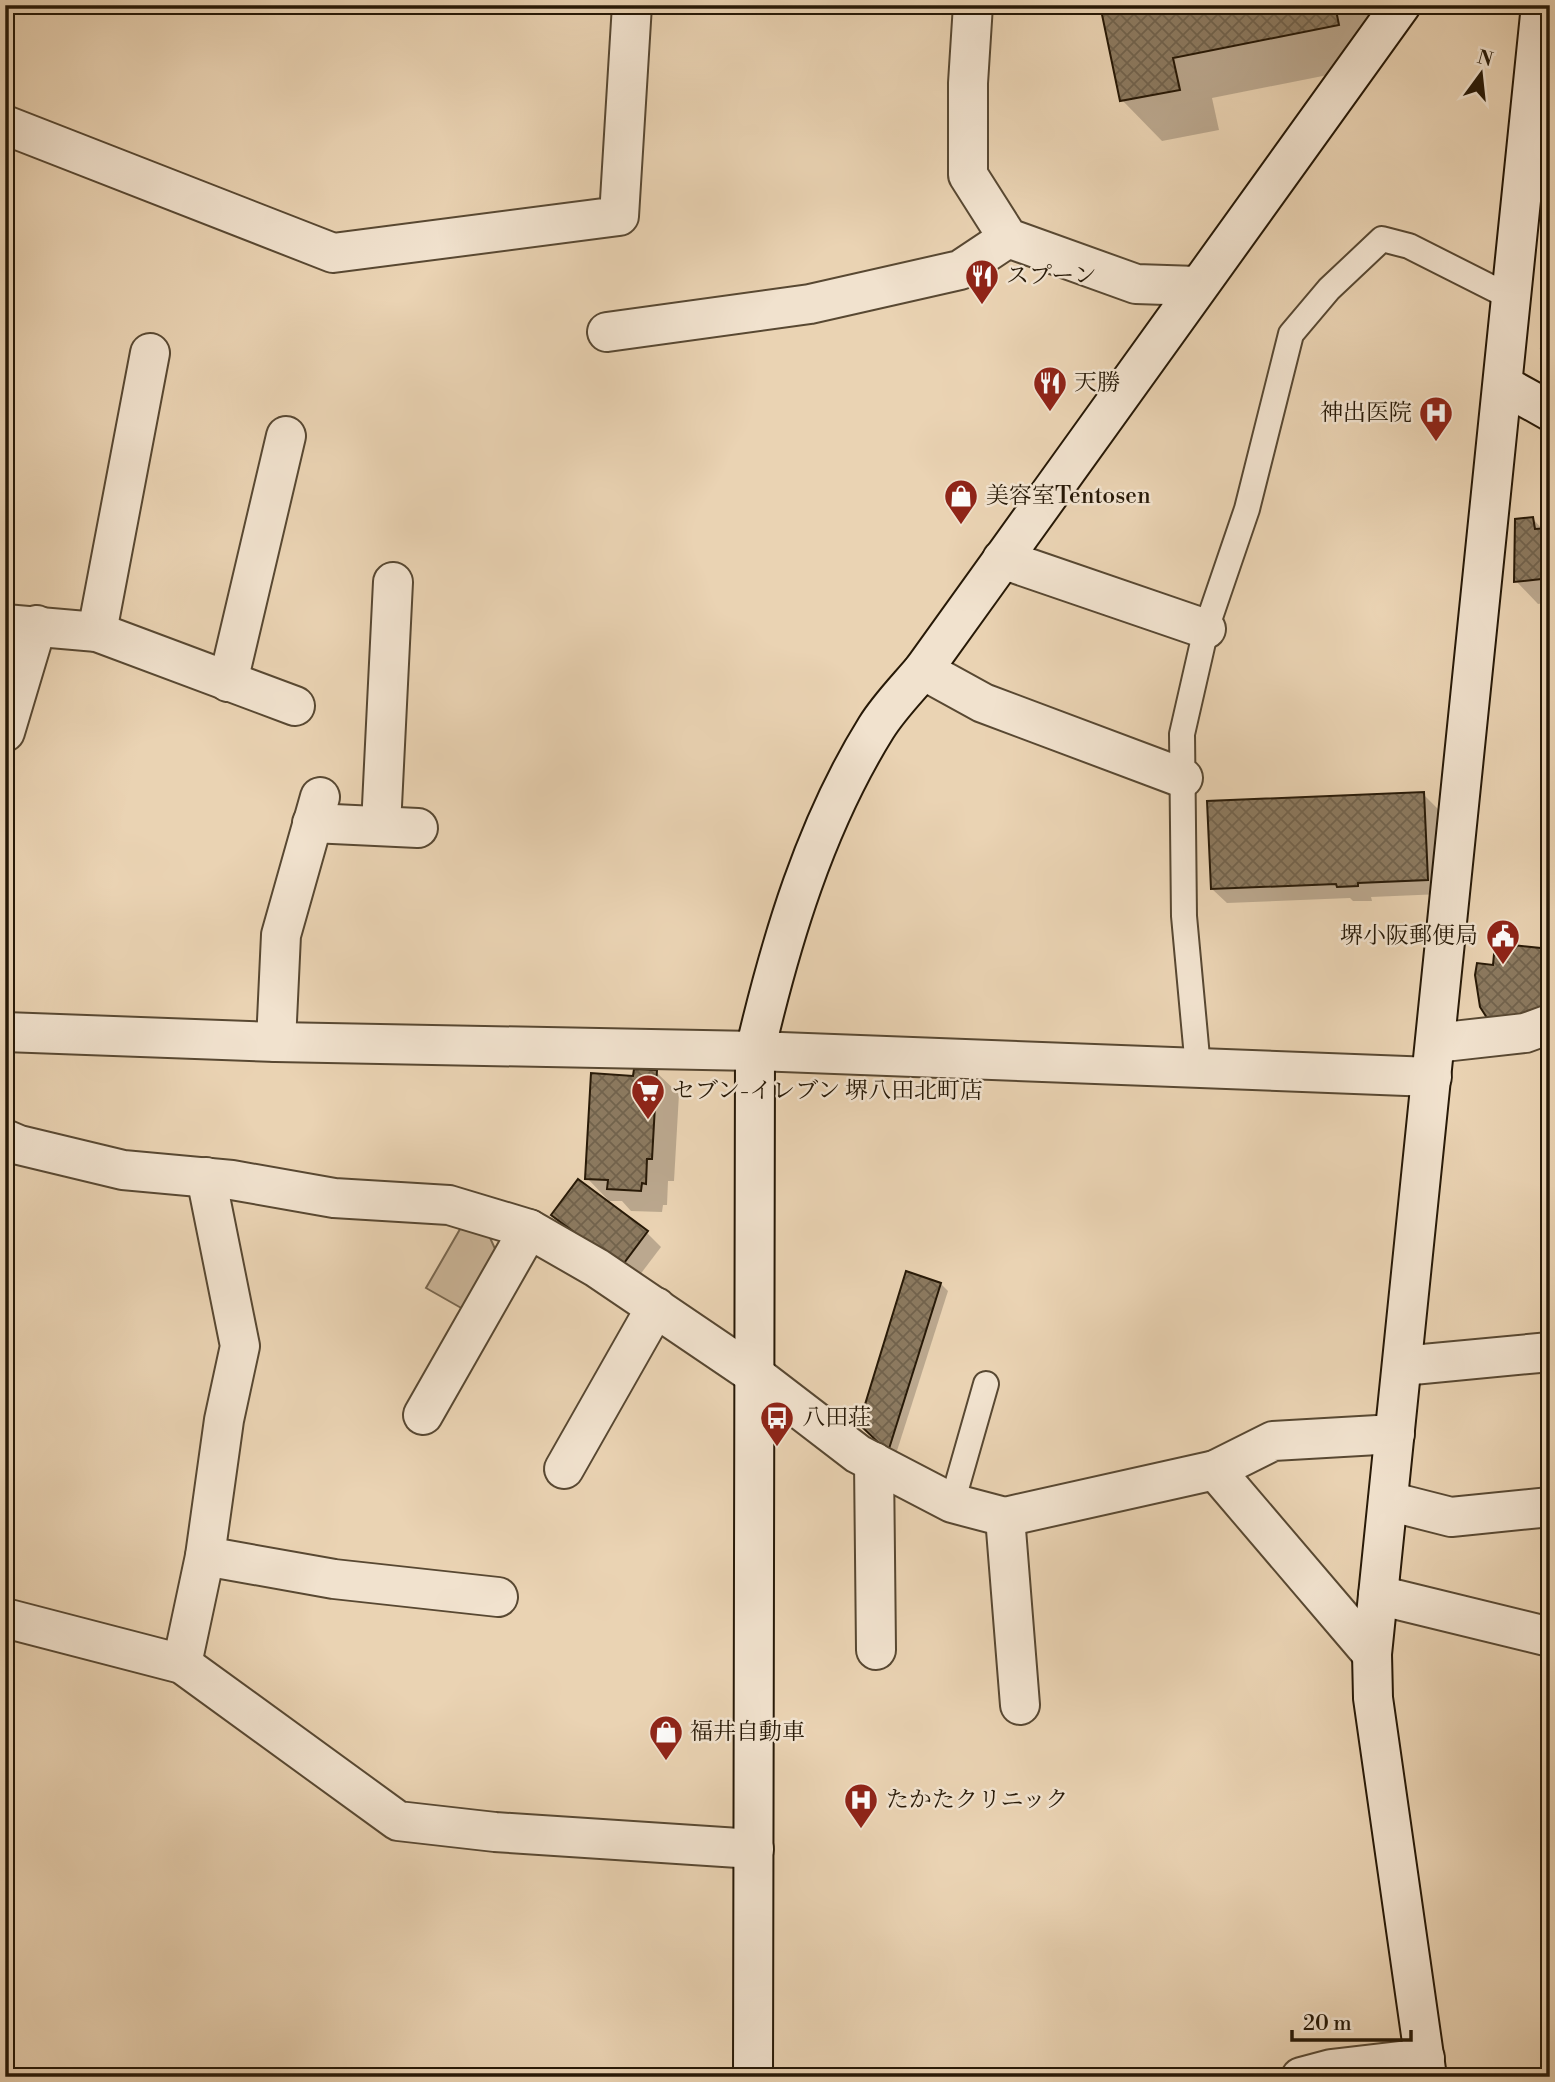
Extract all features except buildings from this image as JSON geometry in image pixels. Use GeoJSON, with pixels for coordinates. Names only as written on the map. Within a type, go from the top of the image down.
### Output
{"type":"FeatureCollection","features":[{"type":"Feature","properties":{"kind":"street"},"geometry":{"type":"LineString","coordinates":[[5,125],[333,253],[619,216],[632,5]]}},
{"type":"Feature","properties":{"kind":"street"},"geometry":{"type":"LineString","coordinates":[[973,5],[968,83],[968,175],[1008,238],[1136,284],[1197,286]]}},
{"type":"Feature","properties":{"kind":"street"},"geometry":{"type":"LineString","coordinates":[[753,2077],[755,1051],[773,976],[826,825],[877,726],[923,670],[1401,5]]}},
{"type":"Feature","properties":{"kind":"street"},"geometry":{"type":"LineString","coordinates":[[1301,2077],[1331,2069],[1426,2067],[1373,1698],[1372,1654],[1541,5]]}},
{"type":"Feature","properties":{"kind":"street"},"geometry":{"type":"LineString","coordinates":[[607,332],[810,304],[960,270],[1008,238]]}},
{"type":"Feature","properties":{"kind":"street"},"geometry":{"type":"LineString","coordinates":[[97,632],[150,353]]}},
{"type":"Feature","properties":{"kind":"street"},"geometry":{"type":"LineString","coordinates":[[1503,385],[1550,411]]}},
{"type":"Feature","properties":{"kind":"street"},"geometry":{"type":"LineString","coordinates":[[229,681],[286,436]]}},
{"type":"Feature","properties":{"kind":"street"},"geometry":{"type":"LineString","coordinates":[[1002,559],[1206,628]]}},
{"type":"Feature","properties":{"kind":"street"},"geometry":{"type":"LineString","coordinates":[[276,1042],[281,935],[316,810],[400,827],[394,582]]}},
{"type":"Feature","properties":{"kind":"street"},"geometry":{"type":"LineString","coordinates":[[5,732],[21,625],[97,632],[295,706]]}},
{"type":"Feature","properties":{"kind":"street"},"geometry":{"type":"LineString","coordinates":[[923,670],[983,703],[1183,778]]}},
{"type":"Feature","properties":{"kind":"street"},"geometry":{"type":"LineString","coordinates":[[5,1032],[276,1042],[755,1051],[1198,1068],[1434,1060],[1550,1024]]}},
{"type":"Feature","properties":{"kind":"street"},"geometry":{"type":"LineString","coordinates":[[5,1139],[19,1145],[123,1170],[206,1177],[334,1198],[449,1205],[529,1228],[656,1307],[755,1375],[858,1454],[952,1503],[1005,1517],[1215,1471],[1273,1441],[1395,1434]]}},
{"type":"Feature","properties":{"kind":"street"},"geometry":{"type":"LineString","coordinates":[[182,1664],[205,1556],[224,1420],[240,1346],[206,1177]]}},
{"type":"Feature","properties":{"kind":"street"},"geometry":{"type":"LineString","coordinates":[[423,1415],[529,1228]]}},
{"type":"Feature","properties":{"kind":"street"},"geometry":{"type":"LineString","coordinates":[[564,1469],[656,1307]]}},
{"type":"Feature","properties":{"kind":"street"},"geometry":{"type":"LineString","coordinates":[[1402,1366],[1550,1352]]}},
{"type":"Feature","properties":{"kind":"street"},"geometry":{"type":"LineString","coordinates":[[874,1462],[876,1650]]}},
{"type":"Feature","properties":{"kind":"street"},"geometry":{"type":"LineString","coordinates":[[1215,1471],[1372,1654]]}},
{"type":"Feature","properties":{"kind":"street"},"geometry":{"type":"LineString","coordinates":[[1388,1501],[1451,1517],[1550,1507]]}},
{"type":"Feature","properties":{"kind":"street"},"geometry":{"type":"LineString","coordinates":[[1005,1517],[1020,1705]]}},
{"type":"Feature","properties":{"kind":"street"},"geometry":{"type":"LineString","coordinates":[[205,1556],[334,1579],[498,1597]]}},
{"type":"Feature","properties":{"kind":"street"},"geometry":{"type":"LineString","coordinates":[[1378,1595],[1550,1637]]}},
{"type":"Feature","properties":{"kind":"street"},"geometry":{"type":"LineString","coordinates":[[5,1618],[182,1664],[398,1821],[495,1832],[754,1849]]}},
{"type":"Feature","properties":{"kind":"lane"},"geometry":{"type":"LineString","coordinates":[[1198,1068],[1184,916],[1182,734],[1206,628],[1247,509],[1291,334],[1329,289],[1382,239],[1409,246],[1511,298]]}},
{"type":"Feature","properties":{"kind":"lane"},"geometry":{"type":"LineString","coordinates":[[952,1503],[986,1384]]}},
{"type":"Feature","properties":{"kind":"shaded area"},"geometry":{"type":"Polygon","coordinates":[[[463,1224],[487,1231],[496,1251],[463,1309],[426,1288],[463,1224]]]}},
{"type":"Feature","properties":{"kind":"place","name":"スプーン"},"geometry":{"type":"Point","coordinates":[982,306]}},
{"type":"Feature","properties":{"kind":"place","name":"天勝"},"geometry":{"type":"Point","coordinates":[1050,413]}},
{"type":"Feature","properties":{"kind":"place","name":"神出医院"},"geometry":{"type":"Point","coordinates":[1436,443]}},
{"type":"Feature","properties":{"kind":"place","name":"美容室Tentosen"},"geometry":{"type":"Point","coordinates":[961,526]}},
{"type":"Feature","properties":{"kind":"place","name":"堺小阪郵便局"},"geometry":{"type":"Point","coordinates":[1503,966]}},
{"type":"Feature","properties":{"kind":"place","name":"セブン-イレブン 堺八田北町店"},"geometry":{"type":"Point","coordinates":[648,1121]}},
{"type":"Feature","properties":{"kind":"place","name":"八田荘"},"geometry":{"type":"Point","coordinates":[777,1448]}},
{"type":"Feature","properties":{"kind":"place","name":"福井自動車"},"geometry":{"type":"Point","coordinates":[666,1762]}},
{"type":"Feature","properties":{"kind":"place","name":"たかたクリニック"},"geometry":{"type":"Point","coordinates":[861,1830]}}]}
